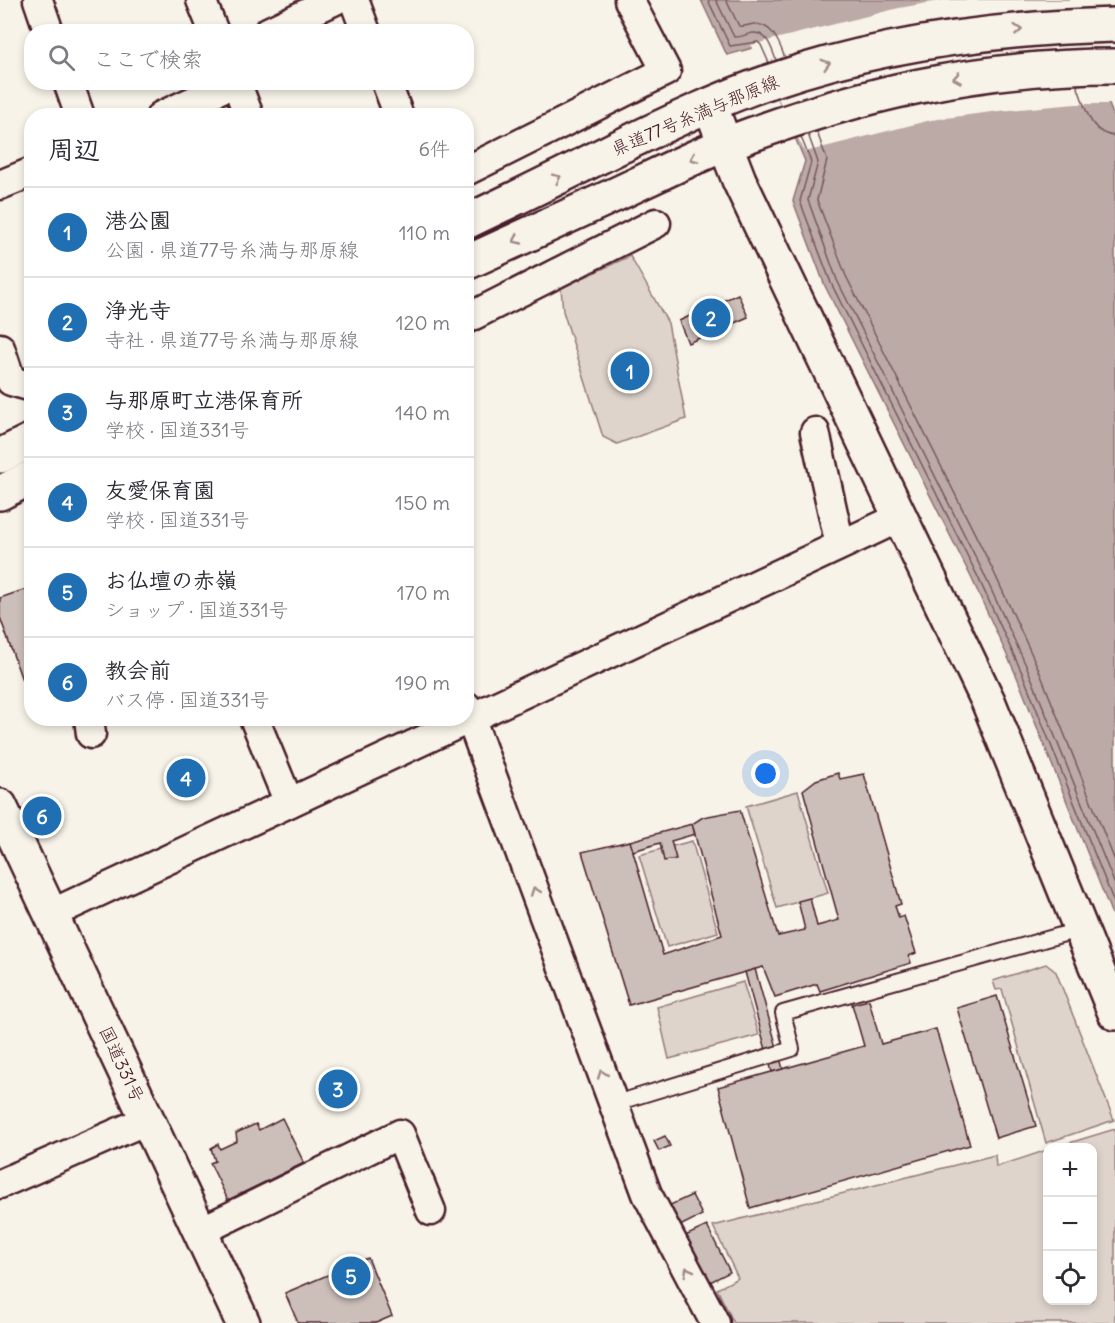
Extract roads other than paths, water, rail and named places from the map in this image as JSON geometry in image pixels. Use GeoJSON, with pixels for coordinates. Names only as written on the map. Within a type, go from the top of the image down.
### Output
{"type":"FeatureCollection","features":[{"type":"Feature","properties":{"kind":"main road","name":"県道77号糸満与那原線"},"geometry":{"type":"LineString","coordinates":[[474,218],[710,105],[770,81],[827,63],[886,49],[1001,31],[1099,25]]}},
{"type":"Feature","properties":{"kind":"main road"},"geometry":{"type":"LineString","coordinates":[[474,259],[725,145],[843,104],[927,83],[1014,71],[1107,66]]}},
{"type":"Feature","properties":{"kind":"main road"},"geometry":{"type":"LineString","coordinates":[[710,105],[752,206],[988,701],[1115,1014]]}},
{"type":"Feature","properties":{"kind":"main road"},"geometry":{"type":"LineString","coordinates":[[0,456],[24,444]]}},
{"type":"Feature","properties":{"kind":"main road"},"geometry":{"type":"LineString","coordinates":[[0,493],[24,481]]}},
{"type":"Feature","properties":{"kind":"main road","name":"国道331号"},"geometry":{"type":"LineString","coordinates":[[0,806],[243,1323]]}},
{"type":"Feature","properties":{"kind":"street"},"geometry":{"type":"LineString","coordinates":[[38,0],[46,24]]}},
{"type":"Feature","properties":{"kind":"street"},"geometry":{"type":"LineString","coordinates":[[201,0],[211,24]]}},
{"type":"Feature","properties":{"kind":"street"},"geometry":{"type":"LineString","coordinates":[[285,24],[335,0]]}},
{"type":"Feature","properties":{"kind":"street"},"geometry":{"type":"LineString","coordinates":[[354,0],[363,24]]}},
{"type":"Feature","properties":{"kind":"street"},"geometry":{"type":"LineString","coordinates":[[474,167],[666,71],[628,0]]}},
{"type":"Feature","properties":{"kind":"street"},"geometry":{"type":"LineString","coordinates":[[71,90],[77,108]]}},
{"type":"Feature","properties":{"kind":"street"},"geometry":{"type":"LineString","coordinates":[[178,108],[217,90]]}},
{"type":"Feature","properties":{"kind":"street"},"geometry":{"type":"LineString","coordinates":[[238,90],[246,108]]}},
{"type":"Feature","properties":{"kind":"street"},"geometry":{"type":"LineString","coordinates":[[389,90],[396,108]]}},
{"type":"Feature","properties":{"kind":"street"},"geometry":{"type":"LineString","coordinates":[[0,185],[24,175]]}},
{"type":"Feature","properties":{"kind":"street"},"geometry":{"type":"LineString","coordinates":[[474,315],[656,223]]}},
{"type":"Feature","properties":{"kind":"street"},"geometry":{"type":"LineString","coordinates":[[0,348],[11,381],[24,385]]}},
{"type":"Feature","properties":{"kind":"street"},"geometry":{"type":"LineString","coordinates":[[815,432],[840,545]]}},
{"type":"Feature","properties":{"kind":"street"},"geometry":{"type":"LineString","coordinates":[[474,710],[901,517]]}},
{"type":"Feature","properties":{"kind":"street"},"geometry":{"type":"LineString","coordinates":[[257,726],[289,803]]}},
{"type":"Feature","properties":{"kind":"street"},"geometry":{"type":"LineString","coordinates":[[51,914],[289,803],[441,726]]}},
{"type":"Feature","properties":{"kind":"street"},"geometry":{"type":"LineString","coordinates":[[474,726],[647,1194],[715,1323]]}},
{"type":"Feature","properties":{"kind":"street"},"geometry":{"type":"LineString","coordinates":[[0,1184],[149,1119]]}},
{"type":"Feature","properties":{"kind":"street"},"geometry":{"type":"LineString","coordinates":[[201,1232],[400,1134],[430,1211]]}},
{"type":"Feature","properties":{"kind":"lane"},"geometry":{"type":"LineString","coordinates":[[613,1104],[792,1049],[783,1012],[1082,929]]}},
{"type":"Feature","properties":{"kind":"water"},"geometry":{"type":"Polygon","coordinates":[[[701,0],[1069,0],[1115,120],[1115,922],[1017,677],[971,577],[825,286],[793,201],[805,161],[756,47],[727,55],[701,0]]]}},
{"type":"Feature","properties":{"kind":"place","name":"浄光寺"},"geometry":{"type":"Point","coordinates":[711,318]}},
{"type":"Feature","properties":{"kind":"place","name":"港公園"},"geometry":{"type":"Point","coordinates":[630,371]}},
{"type":"Feature","properties":{"kind":"place","name":"友愛保育園"},"geometry":{"type":"Point","coordinates":[186,778]}},
{"type":"Feature","properties":{"kind":"place","name":"教会前"},"geometry":{"type":"Point","coordinates":[42,816]}},
{"type":"Feature","properties":{"kind":"place","name":"与那原町立港保育所"},"geometry":{"type":"Point","coordinates":[338,1089]}},
{"type":"Feature","properties":{"kind":"place","name":"お仏壇の赤嶺"},"geometry":{"type":"Point","coordinates":[351,1276]}}]}
